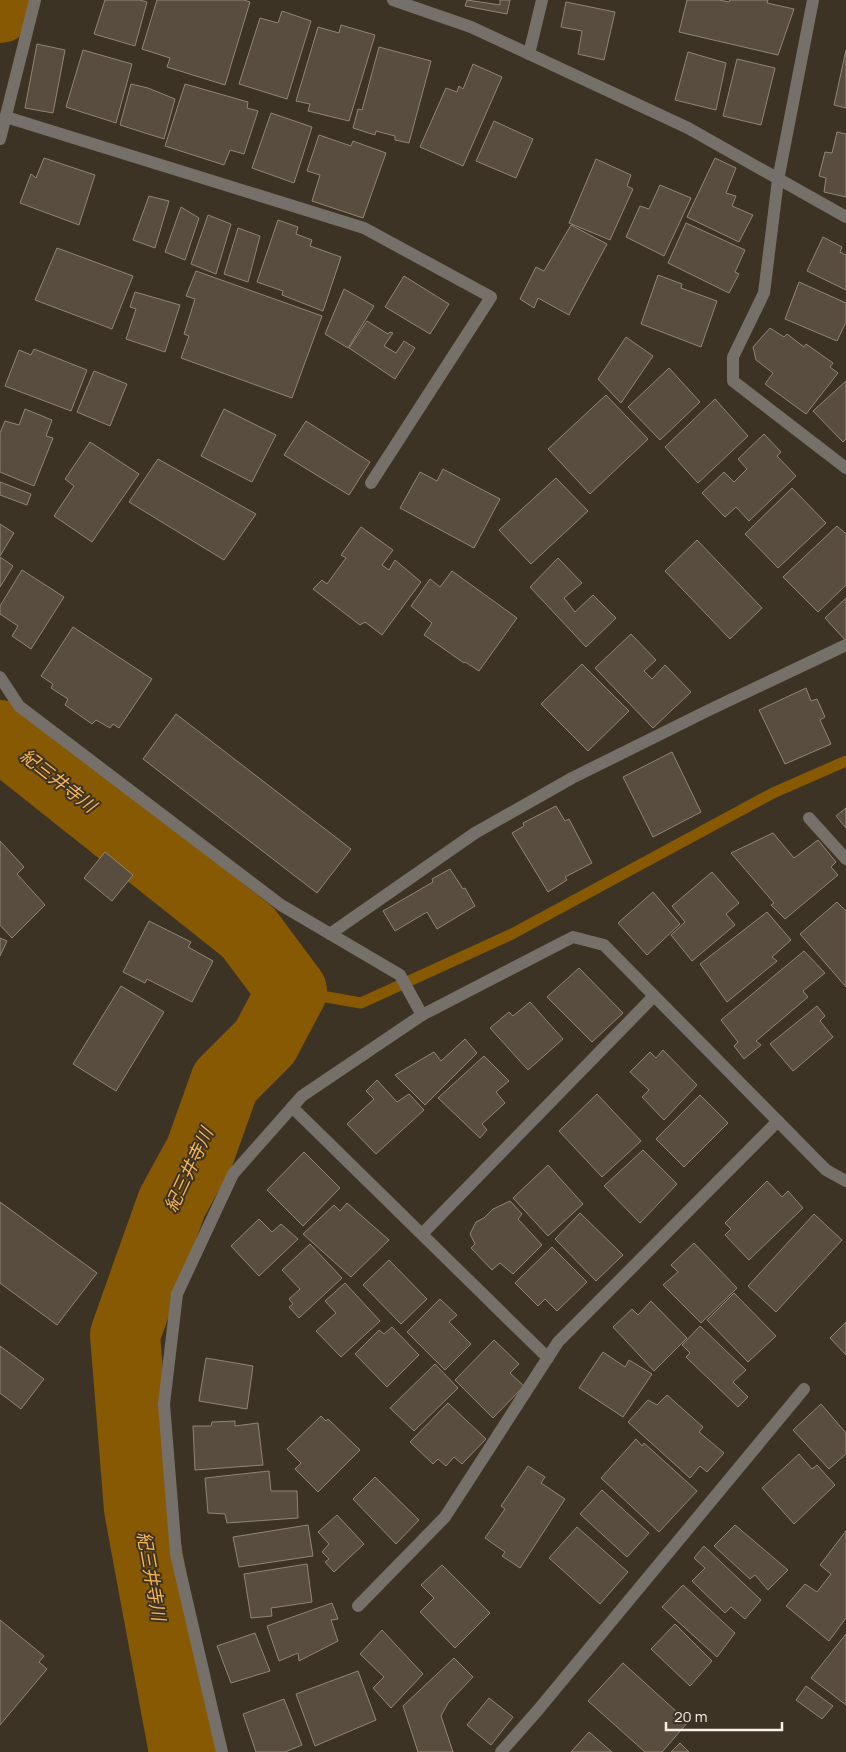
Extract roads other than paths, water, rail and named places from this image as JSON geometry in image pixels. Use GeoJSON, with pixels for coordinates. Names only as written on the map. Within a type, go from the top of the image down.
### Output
{"type":"FeatureCollection","features":[{"type":"Feature","properties":{"kind":"street"},"geometry":{"type":"LineString","coordinates":[[0,139],[35,0]]}},
{"type":"Feature","properties":{"kind":"street"},"geometry":{"type":"LineString","coordinates":[[393,0],[471,27],[688,128],[846,217]]}},
{"type":"Feature","properties":{"kind":"street"},"geometry":{"type":"LineString","coordinates":[[529,54],[542,0]]}},
{"type":"Feature","properties":{"kind":"street"},"geometry":{"type":"LineString","coordinates":[[813,0],[778,180],[764,293],[733,357],[733,381],[846,468]]}},
{"type":"Feature","properties":{"kind":"street"},"geometry":{"type":"LineString","coordinates":[[6,118],[364,228],[491,297],[371,484]]}},
{"type":"Feature","properties":{"kind":"street"},"geometry":{"type":"LineString","coordinates":[[330,934],[476,833],[564,783],[846,644]]}},
{"type":"Feature","properties":{"kind":"street"},"geometry":{"type":"LineString","coordinates":[[0,677],[18,706],[281,905],[400,975],[419,1010]]}},
{"type":"Feature","properties":{"kind":"street"},"geometry":{"type":"LineString","coordinates":[[809,818],[846,859]]}},
{"type":"Feature","properties":{"kind":"street"},"geometry":{"type":"LineString","coordinates":[[222,1752],[176,1554],[164,1404],[178,1294],[233,1174],[302,1096],[419,1010],[573,937],[604,946],[826,1170],[846,1180]]}},
{"type":"Feature","properties":{"kind":"street"},"geometry":{"type":"LineString","coordinates":[[422,1234],[654,996]]}},
{"type":"Feature","properties":{"kind":"street"},"geometry":{"type":"LineString","coordinates":[[292,1107],[548,1358]]}},
{"type":"Feature","properties":{"kind":"street"},"geometry":{"type":"LineString","coordinates":[[358,1606],[445,1516],[558,1342],[778,1121]]}},
{"type":"Feature","properties":{"kind":"street"},"geometry":{"type":"LineString","coordinates":[[502,1752],[804,1388]]}},
{"type":"Feature","properties":{"kind":"waterway","name":"紀三井寺川"},"geometry":{"type":"LineString","coordinates":[[0,8],[2,0]]}},
{"type":"Feature","properties":{"kind":"waterway","name":"紀三井寺川"},"geometry":{"type":"LineString","coordinates":[[0,735],[248,932],[292,991],[265,1042],[225,1082],[200,1152],[172,1203],[125,1335],[139,1509],[184,1752]]}},
{"type":"Feature","properties":{"kind":"waterway"},"geometry":{"type":"LineString","coordinates":[[292,991],[361,1003],[512,934],[773,793],[846,761]]}}]}
